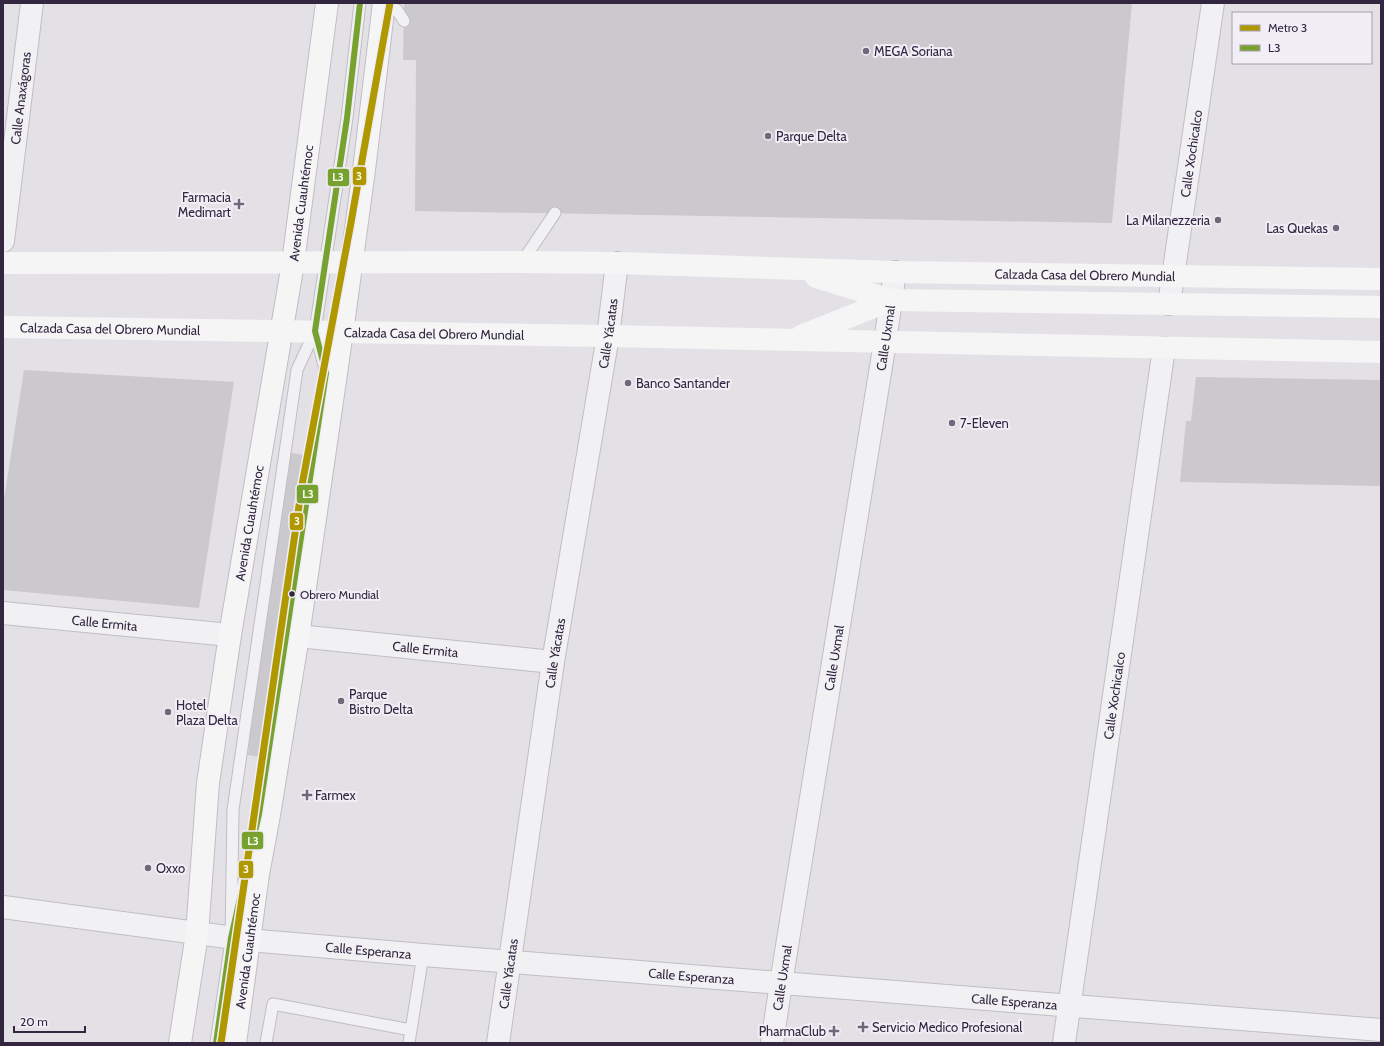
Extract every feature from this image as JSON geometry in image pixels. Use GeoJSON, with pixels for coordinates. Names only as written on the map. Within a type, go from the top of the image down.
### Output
{"type":"FeatureCollection","features":[{"type":"Feature","properties":{"kind":"main road","name":"Avenida Cuauhtémoc"},"geometry":{"type":"LineString","coordinates":[[180,1043],[197,934],[208,782],[230,635],[293,263],[327,3]]}},
{"type":"Feature","properties":{"kind":"main road","name":"Avenida Cuauhtémoc"},"geometry":{"type":"LineString","coordinates":[[235,1043],[240,939],[258,874],[298,636],[342,332],[364,170],[384,3]]}},
{"type":"Feature","properties":{"kind":"main road","name":"Calzada Casa del Obrero Mundial"},"geometry":{"type":"LineString","coordinates":[[3,263],[617,263],[895,272],[1381,280]]}},
{"type":"Feature","properties":{"kind":"main road","name":"Calzada Casa del Obrero Mundial"},"geometry":{"type":"LineString","coordinates":[[789,268],[891,300],[1381,307]]}},
{"type":"Feature","properties":{"kind":"main road","name":"Calzada Casa del Obrero Mundial"},"geometry":{"type":"LineString","coordinates":[[792,339],[891,300]]}},
{"type":"Feature","properties":{"kind":"main road","name":"Calzada Casa del Obrero Mundial"},"geometry":{"type":"LineString","coordinates":[[3,327],[792,339],[1381,352]]}},
{"type":"Feature","properties":{"kind":"street","name":"Calle Anaxágoras"},"geometry":{"type":"LineString","coordinates":[[3,241],[32,3]]}},
{"type":"Feature","properties":{"kind":"street","name":"Calle Xochicalco"},"geometry":{"type":"LineString","coordinates":[[1169,304],[1213,3]]}},
{"type":"Feature","properties":{"kind":"street","name":"Calle Yácatas"},"geometry":{"type":"LineString","coordinates":[[498,1043],[553,662],[608,336],[617,263]]}},
{"type":"Feature","properties":{"kind":"street","name":"Calle Uxmal"},"geometry":{"type":"LineString","coordinates":[[772,1043],[895,272]]}},
{"type":"Feature","properties":{"kind":"street","name":"Calle Xochicalco"},"geometry":{"type":"LineString","coordinates":[[1064,1043],[1164,348]]}},
{"type":"Feature","properties":{"kind":"street","name":"Calle Ermita"},"geometry":{"type":"LineString","coordinates":[[3,613],[230,635]]}},
{"type":"Feature","properties":{"kind":"street","name":"Calle Ermita"},"geometry":{"type":"LineString","coordinates":[[298,636],[553,662]]}},
{"type":"Feature","properties":{"kind":"street","name":"Calle Esperanza"},"geometry":{"type":"LineString","coordinates":[[3,906],[240,939],[510,962],[1381,1030]]}},
{"type":"Feature","properties":{"kind":"lane","name":"Avenida Cuauhtémoc"},"geometry":{"type":"LineString","coordinates":[[240,939],[233,810],[297,370],[315,331],[347,118],[360,3]]}},
{"type":"Feature","properties":{"kind":"lane"},"geometry":{"type":"LineString","coordinates":[[384,3],[397,10],[404,21]]}},
{"type":"Feature","properties":{"kind":"lane"},"geometry":{"type":"LineString","coordinates":[[522,262],[555,214]]}},
{"type":"Feature","properties":{"kind":"lane","name":"Avenida Cuauhtémoc"},"geometry":{"type":"LineString","coordinates":[[216,1043],[240,939],[326,373],[315,331]]}},
{"type":"Feature","properties":{"kind":"lane"},"geometry":{"type":"LineString","coordinates":[[409,1043],[423,955]]}},
{"type":"Feature","properties":{"kind":"lane"},"geometry":{"type":"LineString","coordinates":[[266,1043],[273,1004],[411,1030]]}},
{"type":"Feature","properties":{"kind":"building","name":"Parque Delta"},"geometry":{"type":"Polygon","coordinates":[[[404,3],[1132,3],[1112,223],[415,211],[416,60],[403,60],[404,3]]]}},
{"type":"Feature","properties":{"kind":"building"},"geometry":{"type":"Polygon","coordinates":[[[24,370],[234,382],[199,608],[3,590],[3,506],[24,370]]]}},
{"type":"Feature","properties":{"kind":"building"},"geometry":{"type":"Polygon","coordinates":[[[1196,377],[1381,380],[1381,486],[1180,482],[1186,421],[1191,421],[1196,377]]]}},
{"type":"Feature","properties":{"kind":"building"},"geometry":{"type":"Polygon","coordinates":[[[286,452],[310,456],[270,730],[263,729],[259,757],[248,755],[251,727],[245,727],[286,452]]]}},
{"type":"Feature","properties":{"kind":"metro line","name":"3"},"geometry":{"type":"LineString","coordinates":[[221,1043],[302,485],[390,3]]}},
{"type":"Feature","properties":{"kind":"transit line","name":"L3"},"geometry":{"type":"LineString","coordinates":[[216,1043],[231,938],[259,814],[326,373],[315,331],[347,118],[360,3]]}},
{"type":"Feature","properties":{"kind":"place","name":"MEGA Soriana"},"geometry":{"type":"Point","coordinates":[866,51]}},
{"type":"Feature","properties":{"kind":"place","name":"Parque Delta"},"geometry":{"type":"Point","coordinates":[768,136]}},
{"type":"Feature","properties":{"kind":"place","name":"Farmacia Medimart"},"geometry":{"type":"Point","coordinates":[239,204]}},
{"type":"Feature","properties":{"kind":"place","name":"La Milanezzeria"},"geometry":{"type":"Point","coordinates":[1218,220]}},
{"type":"Feature","properties":{"kind":"place","name":"Las Quekas"},"geometry":{"type":"Point","coordinates":[1336,228]}},
{"type":"Feature","properties":{"kind":"place","name":"Banco Santander"},"geometry":{"type":"Point","coordinates":[628,383]}},
{"type":"Feature","properties":{"kind":"place","name":"7-Eleven"},"geometry":{"type":"Point","coordinates":[952,423]}},
{"type":"Feature","properties":{"kind":"place","name":"Obrero Mundial"},"geometry":{"type":"Point","coordinates":[292,594]}},
{"type":"Feature","properties":{"kind":"place","name":"Parque Bistro Delta"},"geometry":{"type":"Point","coordinates":[341,701]}},
{"type":"Feature","properties":{"kind":"place","name":"Hotel Plaza Delta"},"geometry":{"type":"Point","coordinates":[168,712]}},
{"type":"Feature","properties":{"kind":"place","name":"Farmex"},"geometry":{"type":"Point","coordinates":[307,795]}},
{"type":"Feature","properties":{"kind":"place","name":"Oxxo"},"geometry":{"type":"Point","coordinates":[148,868]}},
{"type":"Feature","properties":{"kind":"place","name":"Servicio Medico Profesional"},"geometry":{"type":"Point","coordinates":[863,1027]}},
{"type":"Feature","properties":{"kind":"place","name":"PharmaClub"},"geometry":{"type":"Point","coordinates":[834,1031]}}]}
